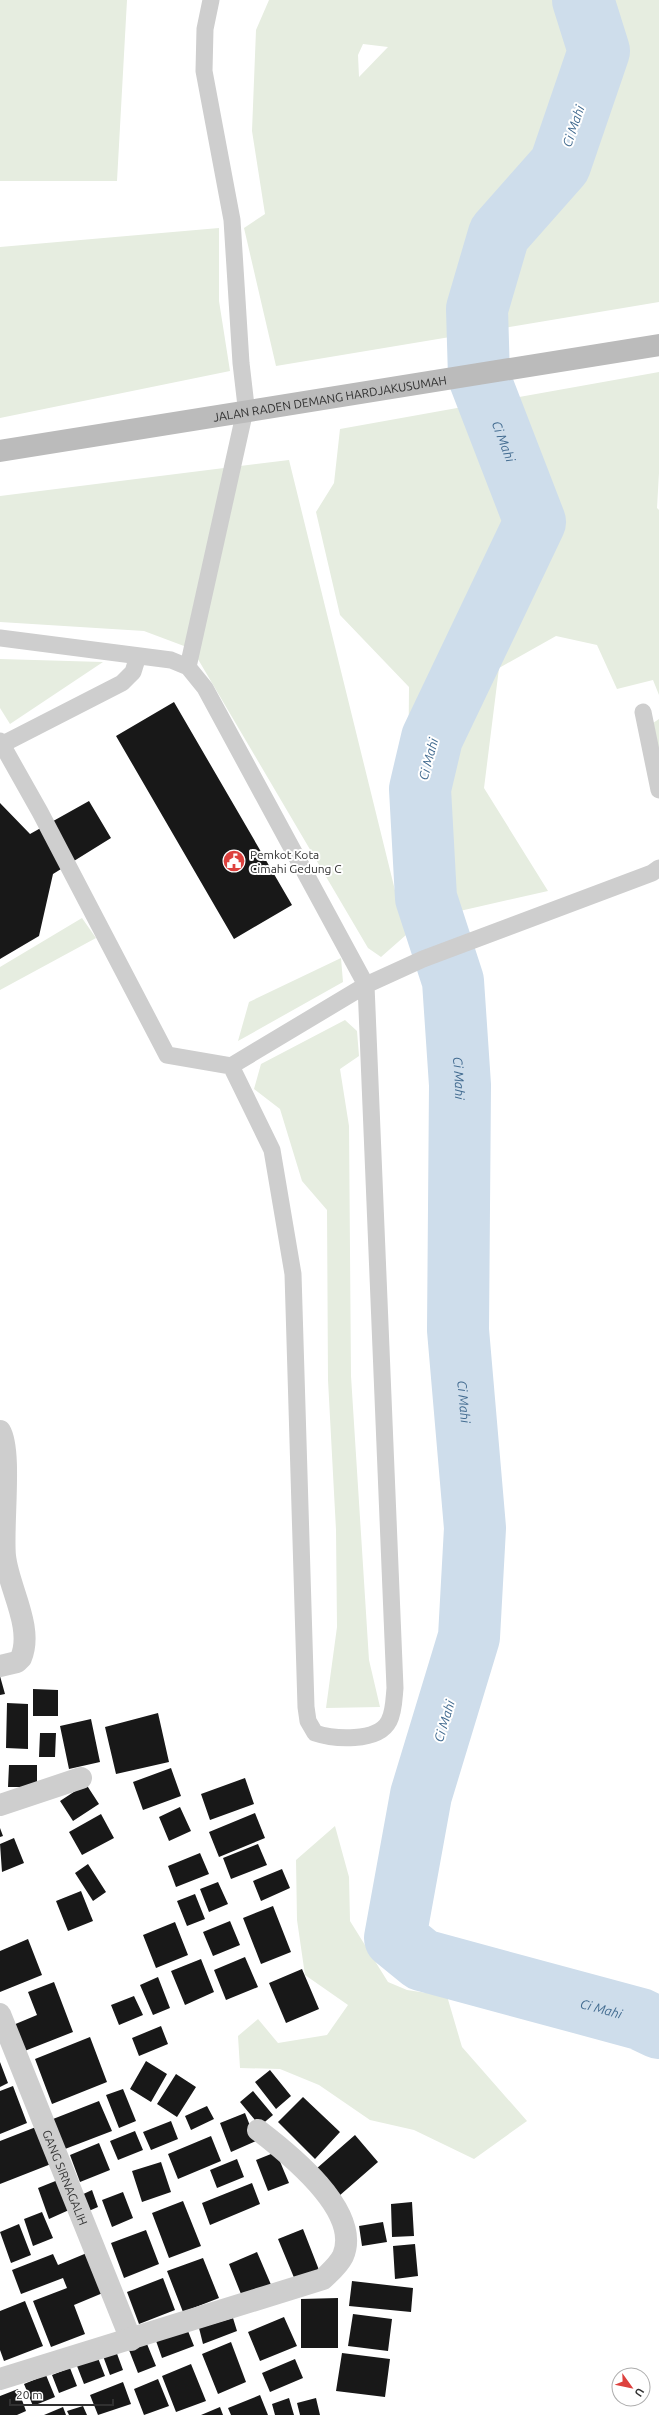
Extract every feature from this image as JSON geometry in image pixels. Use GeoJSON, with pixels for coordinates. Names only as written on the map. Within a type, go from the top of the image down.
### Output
{"type":"FeatureCollection","features":[{"type":"Feature","properties":{"kind":"main road","name":"JALAN RADEN DEMANG HARDJAKUSUMAH"},"geometry":{"type":"LineString","coordinates":[[0,450],[659,345]]}},
{"type":"Feature","properties":{"kind":"street"},"geometry":{"type":"LineString","coordinates":[[0,1431],[4,1437],[6,1455],[5,1557],[19,1607],[24,1636],[21,1658],[17,1662],[0,1666]]}},
{"type":"Feature","properties":{"kind":"street"},"geometry":{"type":"LineString","coordinates":[[0,1805],[81,1778]]}},
{"type":"Feature","properties":{"kind":"street","name":"GANG SIRNAGALIH"},"geometry":{"type":"LineString","coordinates":[[0,2014],[131,2340]]}},
{"type":"Feature","properties":{"kind":"street"},"geometry":{"type":"LineString","coordinates":[[0,2379],[131,2340],[323,2279],[334,2269],[343,2255],[344,2225],[337,2210],[316,2182],[281,2148],[258,2130]]}},
{"type":"Feature","properties":{"kind":"lane"},"geometry":{"type":"LineString","coordinates":[[188,667],[246,406],[241,363],[232,220],[204,71],[205,30],[211,0]]}},
{"type":"Feature","properties":{"kind":"lane"},"geometry":{"type":"LineString","coordinates":[[0,638],[171,660],[188,667],[205,688],[366,985],[395,1688],[389,1722],[380,1732],[362,1736],[331,1738],[314,1733],[308,1721],[306,1707],[294,1274],[272,1150],[231,1066]]}},
{"type":"Feature","properties":{"kind":"lane"},"geometry":{"type":"LineString","coordinates":[[138,656],[133,672],[122,683],[1,743],[167,1055],[231,1066],[366,985],[423,959],[652,873],[659,868]]}},
{"type":"Feature","properties":{"kind":"lane"},"geometry":{"type":"LineString","coordinates":[[644,712],[659,790]]}},
{"type":"Feature","properties":{"kind":"shaded area"},"geometry":{"type":"Polygon","coordinates":[[[0,0],[127,0],[117,181],[0,181],[0,0]]]}},
{"type":"Feature","properties":{"kind":"shaded area"},"geometry":{"type":"Polygon","coordinates":[[[269,0],[659,0],[659,302],[276,366],[244,228],[265,214],[252,131],[256,30],[269,0]],[[363,44],[358,55],[359,77],[388,47],[363,44]]]}},
{"type":"Feature","properties":{"kind":"shaded area"},"geometry":{"type":"Polygon","coordinates":[[[219,228],[219,301],[230,371],[0,418],[0,247],[219,228]]]}},
{"type":"Feature","properties":{"kind":"shaded area"},"geometry":{"type":"Polygon","coordinates":[[[659,372],[659,473],[657,508],[659,510],[659,695],[653,680],[617,689],[597,645],[556,636],[499,668],[484,788],[548,891],[451,913],[408,805],[409,687],[340,615],[316,512],[334,483],[340,429],[659,372]]]}},
{"type":"Feature","properties":{"kind":"shaded area"},"geometry":{"type":"Polygon","coordinates":[[[289,460],[406,935],[381,957],[368,948],[192,649],[144,631],[0,622],[0,496],[289,460]]]}},
{"type":"Feature","properties":{"kind":"shaded area"},"geometry":{"type":"Polygon","coordinates":[[[0,659],[103,662],[10,724],[0,708],[0,659]]]}},
{"type":"Feature","properties":{"kind":"shaded area"},"geometry":{"type":"Polygon","coordinates":[[[659,719],[659,759],[650,725],[659,719]]]}},
{"type":"Feature","properties":{"kind":"shaded area"},"geometry":{"type":"Polygon","coordinates":[[[82,918],[96,938],[0,990],[0,967],[82,918]]]}},
{"type":"Feature","properties":{"kind":"shaded area"},"geometry":{"type":"Polygon","coordinates":[[[341,958],[343,982],[238,1041],[249,1002],[341,958]]]}},
{"type":"Feature","properties":{"kind":"shaded area"},"geometry":{"type":"Polygon","coordinates":[[[345,1020],[357,1031],[359,1056],[340,1069],[349,1126],[351,1376],[369,1660],[380,1707],[326,1708],[337,1627],[336,1530],[328,1380],[327,1210],[302,1181],[280,1109],[254,1089],[261,1064],[345,1020]]]}},
{"type":"Feature","properties":{"kind":"shaded area"},"geometry":{"type":"Polygon","coordinates":[[[335,1826],[349,1877],[350,1921],[388,1982],[407,1990],[447,1996],[462,2047],[527,2121],[474,2159],[414,2130],[370,2120],[319,2085],[280,2069],[240,2068],[238,2036],[258,2019],[278,2043],[327,2035],[348,2005],[305,1975],[297,1920],[296,1860],[335,1826]]]}},
{"type":"Feature","properties":{"kind":"building"},"geometry":{"type":"Polygon","coordinates":[[[174,702],[292,905],[234,939],[116,736],[174,702]]]}},
{"type":"Feature","properties":{"kind":"building"},"geometry":{"type":"Polygon","coordinates":[[[89,801],[111,838],[53,874],[39,936],[0,959],[0,803],[30,834],[89,801]]]}},
{"type":"Feature","properties":{"kind":"building"},"geometry":{"type":"Polygon","coordinates":[[[0,1676],[5,1694],[0,1695],[0,1676]]]}},
{"type":"Feature","properties":{"kind":"building"},"geometry":{"type":"Polygon","coordinates":[[[33,1689],[58,1690],[58,1716],[33,1716],[33,1689]]]}},
{"type":"Feature","properties":{"kind":"building"},"geometry":{"type":"Polygon","coordinates":[[[7,1703],[28,1704],[28,1749],[6,1748],[7,1703]]]}},
{"type":"Feature","properties":{"kind":"building"},"geometry":{"type":"Polygon","coordinates":[[[158,1713],[169,1762],[116,1774],[105,1727],[158,1713]]]}},
{"type":"Feature","properties":{"kind":"building"},"geometry":{"type":"Polygon","coordinates":[[[91,1719],[100,1762],[69,1769],[60,1726],[91,1719]]]}},
{"type":"Feature","properties":{"kind":"building"},"geometry":{"type":"Polygon","coordinates":[[[40,1733],[56,1733],[55,1757],[39,1757],[40,1733]]]}},
{"type":"Feature","properties":{"kind":"building"},"geometry":{"type":"Polygon","coordinates":[[[9,1765],[37,1765],[37,1787],[8,1787],[9,1765]]]}},
{"type":"Feature","properties":{"kind":"building"},"geometry":{"type":"Polygon","coordinates":[[[171,1768],[181,1796],[143,1810],[133,1782],[171,1768]]]}},
{"type":"Feature","properties":{"kind":"building"},"geometry":{"type":"Polygon","coordinates":[[[245,1778],[254,1804],[210,1820],[201,1794],[245,1778]]]}},
{"type":"Feature","properties":{"kind":"building"},"geometry":{"type":"Polygon","coordinates":[[[86,1784],[99,1804],[73,1821],[60,1801],[86,1784]]]}},
{"type":"Feature","properties":{"kind":"building"},"geometry":{"type":"Polygon","coordinates":[[[180,1807],[191,1831],[169,1841],[159,1817],[180,1807]]]}},
{"type":"Feature","properties":{"kind":"building"},"geometry":{"type":"Polygon","coordinates":[[[255,1813],[265,1838],[219,1857],[209,1832],[255,1813]]]}},
{"type":"Feature","properties":{"kind":"building"},"geometry":{"type":"Polygon","coordinates":[[[101,1814],[114,1838],[82,1855],[69,1832],[101,1814]]]}},
{"type":"Feature","properties":{"kind":"building"},"geometry":{"type":"Polygon","coordinates":[[[0,1828],[3,1836],[0,1837],[0,1828]]]}},
{"type":"Feature","properties":{"kind":"building"},"geometry":{"type":"Polygon","coordinates":[[[14,1838],[24,1863],[2,1872],[0,1844],[14,1838]]]}},
{"type":"Feature","properties":{"kind":"building"},"geometry":{"type":"Polygon","coordinates":[[[258,1844],[267,1865],[231,1879],[223,1858],[258,1844]]]}},
{"type":"Feature","properties":{"kind":"building"},"geometry":{"type":"Polygon","coordinates":[[[200,1853],[209,1874],[176,1887],[168,1866],[200,1853]]]}},
{"type":"Feature","properties":{"kind":"building"},"geometry":{"type":"Polygon","coordinates":[[[88,1864],[106,1892],[93,1901],[75,1873],[88,1864]]]}},
{"type":"Feature","properties":{"kind":"building"},"geometry":{"type":"Polygon","coordinates":[[[282,1869],[290,1888],[261,1901],[253,1881],[282,1869]]]}},
{"type":"Feature","properties":{"kind":"building"},"geometry":{"type":"Polygon","coordinates":[[[218,1882],[228,1904],[209,1912],[200,1889],[218,1882]]]}},
{"type":"Feature","properties":{"kind":"building"},"geometry":{"type":"Polygon","coordinates":[[[81,1891],[93,1921],[68,1931],[56,1901],[81,1891]]]}},
{"type":"Feature","properties":{"kind":"building"},"geometry":{"type":"Polygon","coordinates":[[[195,1894],[205,1919],[187,1926],[177,1901],[195,1894]]]}},
{"type":"Feature","properties":{"kind":"building"},"geometry":{"type":"Polygon","coordinates":[[[273,1906],[291,1952],[261,1964],[243,1918],[273,1906]]]}},
{"type":"Feature","properties":{"kind":"building"},"geometry":{"type":"Polygon","coordinates":[[[230,1921],[240,1945],[213,1956],[203,1932],[230,1921]]]}},
{"type":"Feature","properties":{"kind":"building"},"geometry":{"type":"Polygon","coordinates":[[[175,1922],[188,1955],[156,1968],[143,1935],[175,1922]]]}},
{"type":"Feature","properties":{"kind":"building"},"geometry":{"type":"Polygon","coordinates":[[[28,1939],[42,1975],[0,1992],[0,1951],[28,1939]]]}},
{"type":"Feature","properties":{"kind":"building"},"geometry":{"type":"Polygon","coordinates":[[[245,1957],[258,1987],[226,2000],[214,1970],[245,1957]]]}},
{"type":"Feature","properties":{"kind":"building"},"geometry":{"type":"Polygon","coordinates":[[[201,1959],[214,1992],[185,2005],[171,1971],[201,1959]]]}},
{"type":"Feature","properties":{"kind":"building"},"geometry":{"type":"Polygon","coordinates":[[[302,1969],[319,2009],[286,2023],[269,1983],[302,1969]]]}},
{"type":"Feature","properties":{"kind":"building"},"geometry":{"type":"Polygon","coordinates":[[[158,1977],[170,2008],[153,2015],[140,1985],[158,1977]]]}},
{"type":"Feature","properties":{"kind":"building"},"geometry":{"type":"Polygon","coordinates":[[[54,1982],[73,2032],[17,2054],[6,2028],[37,2015],[28,1992],[54,1982]]]}},
{"type":"Feature","properties":{"kind":"building"},"geometry":{"type":"Polygon","coordinates":[[[134,1996],[143,2015],[119,2025],[111,2005],[134,1996]]]}},
{"type":"Feature","properties":{"kind":"building"},"geometry":{"type":"Polygon","coordinates":[[[161,2026],[168,2044],[139,2056],[132,2038],[161,2026]]]}},
{"type":"Feature","properties":{"kind":"building"},"geometry":{"type":"Polygon","coordinates":[[[90,2037],[107,2082],[52,2104],[35,2059],[90,2037]]]}},
{"type":"Feature","properties":{"kind":"building"},"geometry":{"type":"Polygon","coordinates":[[[146,2061],[167,2074],[151,2102],[130,2089],[146,2061]]]}},
{"type":"Feature","properties":{"kind":"building"},"geometry":{"type":"Polygon","coordinates":[[[0,2062],[8,2083],[0,2087],[0,2062]]]}},
{"type":"Feature","properties":{"kind":"building"},"geometry":{"type":"Polygon","coordinates":[[[270,2070],[291,2096],[276,2109],[255,2082],[270,2070]]]}},
{"type":"Feature","properties":{"kind":"building"},"geometry":{"type":"Polygon","coordinates":[[[176,2074],[196,2087],[177,2117],[157,2104],[176,2074]]]}},
{"type":"Feature","properties":{"kind":"building"},"geometry":{"type":"Polygon","coordinates":[[[13,2086],[27,2123],[0,2134],[0,2091],[13,2086]]]}},
{"type":"Feature","properties":{"kind":"building"},"geometry":{"type":"Polygon","coordinates":[[[123,2089],[136,2121],[119,2128],[106,2095],[123,2089]]]}},
{"type":"Feature","properties":{"kind":"building"},"geometry":{"type":"Polygon","coordinates":[[[253,2091],[273,2115],[260,2126],[240,2102],[253,2091]]]}},
{"type":"Feature","properties":{"kind":"building"},"geometry":{"type":"Polygon","coordinates":[[[303,2097],[340,2132],[315,2159],[278,2122],[303,2097]]]}},
{"type":"Feature","properties":{"kind":"building"},"geometry":{"type":"Polygon","coordinates":[[[99,2101],[112,2131],[65,2149],[53,2119],[99,2101]]]}},
{"type":"Feature","properties":{"kind":"building"},"geometry":{"type":"Polygon","coordinates":[[[207,2106],[214,2119],[191,2130],[185,2116],[207,2106]]]}},
{"type":"Feature","properties":{"kind":"building"},"geometry":{"type":"Polygon","coordinates":[[[245,2113],[256,2141],[231,2152],[220,2123],[245,2113]]]}},
{"type":"Feature","properties":{"kind":"building"},"geometry":{"type":"Polygon","coordinates":[[[171,2121],[178,2139],[151,2150],[143,2132],[171,2121]]]}},
{"type":"Feature","properties":{"kind":"building"},"geometry":{"type":"Polygon","coordinates":[[[36,2127],[51,2164],[0,2184],[0,2141],[36,2127]]]}},
{"type":"Feature","properties":{"kind":"building"},"geometry":{"type":"Polygon","coordinates":[[[135,2131],[143,2150],[118,2160],[110,2141],[135,2131]]]}},
{"type":"Feature","properties":{"kind":"building"},"geometry":{"type":"Polygon","coordinates":[[[355,2135],[378,2162],[339,2196],[316,2169],[355,2135]]]}},
{"type":"Feature","properties":{"kind":"building"},"geometry":{"type":"Polygon","coordinates":[[[211,2136],[221,2161],[178,2179],[168,2154],[211,2136]]]}},
{"type":"Feature","properties":{"kind":"building"},"geometry":{"type":"Polygon","coordinates":[[[99,2143],[110,2170],[80,2182],[70,2155],[99,2143]]]}},
{"type":"Feature","properties":{"kind":"building"},"geometry":{"type":"Polygon","coordinates":[[[276,2152],[289,2183],[268,2191],[256,2160],[276,2152]]]}},
{"type":"Feature","properties":{"kind":"building"},"geometry":{"type":"Polygon","coordinates":[[[237,2159],[244,2177],[217,2188],[210,2170],[237,2159]]]}},
{"type":"Feature","properties":{"kind":"building"},"geometry":{"type":"Polygon","coordinates":[[[161,2162],[171,2192],[142,2202],[132,2171],[161,2162]]]}},
{"type":"Feature","properties":{"kind":"building"},"geometry":{"type":"Polygon","coordinates":[[[58,2180],[69,2210],[49,2219],[38,2188],[58,2180]]]}},
{"type":"Feature","properties":{"kind":"building"},"geometry":{"type":"Polygon","coordinates":[[[252,2183],[260,2204],[210,2225],[202,2203],[252,2183]]]}},
{"type":"Feature","properties":{"kind":"building"},"geometry":{"type":"Polygon","coordinates":[[[92,2190],[98,2207],[84,2213],[77,2197],[92,2190]]]}},
{"type":"Feature","properties":{"kind":"building"},"geometry":{"type":"Polygon","coordinates":[[[123,2192],[133,2218],[112,2227],[102,2200],[123,2192]]]}},
{"type":"Feature","properties":{"kind":"building"},"geometry":{"type":"Polygon","coordinates":[[[183,2201],[201,2246],[169,2258],[152,2213],[183,2201]]]}},
{"type":"Feature","properties":{"kind":"building"},"geometry":{"type":"Polygon","coordinates":[[[412,2202],[414,2236],[392,2237],[391,2204],[412,2202]]]}},
{"type":"Feature","properties":{"kind":"building"},"geometry":{"type":"Polygon","coordinates":[[[42,2212],[53,2238],[33,2246],[24,2219],[42,2212]]]}},
{"type":"Feature","properties":{"kind":"building"},"geometry":{"type":"Polygon","coordinates":[[[383,2222],[387,2242],[362,2246],[359,2226],[383,2222]]]}},
{"type":"Feature","properties":{"kind":"building"},"geometry":{"type":"Polygon","coordinates":[[[19,2224],[31,2255],[11,2263],[0,2232],[19,2224]]]}},
{"type":"Feature","properties":{"kind":"building"},"geometry":{"type":"Polygon","coordinates":[[[303,2229],[319,2270],[295,2280],[278,2239],[303,2229]]]}},
{"type":"Feature","properties":{"kind":"building"},"geometry":{"type":"Polygon","coordinates":[[[146,2230],[159,2264],[124,2278],[111,2243],[146,2230]]]}},
{"type":"Feature","properties":{"kind":"building"},"geometry":{"type":"Polygon","coordinates":[[[415,2244],[418,2276],[395,2279],[393,2246],[415,2244]]]}},
{"type":"Feature","properties":{"kind":"building"},"geometry":{"type":"Polygon","coordinates":[[[94,2250],[110,2290],[74,2305],[85,2334],[51,2347],[33,2301],[67,2288],[63,2278],[21,2294],[12,2270],[53,2254],[58,2265],[94,2250]]]}},
{"type":"Feature","properties":{"kind":"building"},"geometry":{"type":"Polygon","coordinates":[[[257,2252],[272,2287],[243,2299],[229,2264],[257,2252]]]}},
{"type":"Feature","properties":{"kind":"building"},"geometry":{"type":"Polygon","coordinates":[[[203,2258],[219,2298],[183,2312],[167,2271],[203,2258]]]}},
{"type":"Feature","properties":{"kind":"building"},"geometry":{"type":"Polygon","coordinates":[[[163,2278],[175,2310],[139,2324],[127,2292],[163,2278]]]}},
{"type":"Feature","properties":{"kind":"building"},"geometry":{"type":"Polygon","coordinates":[[[352,2281],[413,2288],[411,2312],[349,2306],[352,2281]]]}},
{"type":"Feature","properties":{"kind":"building"},"geometry":{"type":"Polygon","coordinates":[[[338,2298],[338,2348],[301,2348],[301,2299],[338,2298]]]}},
{"type":"Feature","properties":{"kind":"building"},"geometry":{"type":"Polygon","coordinates":[[[25,2301],[43,2346],[4,2361],[0,2350],[0,2311],[25,2301]]]}},
{"type":"Feature","properties":{"kind":"building"},"geometry":{"type":"Polygon","coordinates":[[[353,2314],[392,2319],[388,2351],[348,2346],[353,2314]]]}},
{"type":"Feature","properties":{"kind":"building"},"geometry":{"type":"Polygon","coordinates":[[[284,2317],[297,2346],[260,2361],[248,2332],[284,2317]]]}},
{"type":"Feature","properties":{"kind":"building"},"geometry":{"type":"Polygon","coordinates":[[[233,2318],[237,2331],[203,2344],[199,2328],[233,2318]]]}},
{"type":"Feature","properties":{"kind":"building"},"geometry":{"type":"Polygon","coordinates":[[[186,2326],[194,2346],[162,2358],[155,2338],[186,2326]]]}},
{"type":"Feature","properties":{"kind":"building"},"geometry":{"type":"Polygon","coordinates":[[[231,2342],[246,2382],[218,2394],[202,2354],[231,2342]]]}},
{"type":"Feature","properties":{"kind":"building"},"geometry":{"type":"Polygon","coordinates":[[[147,2344],[156,2366],[138,2373],[129,2350],[147,2344]]]}},
{"type":"Feature","properties":{"kind":"building"},"geometry":{"type":"Polygon","coordinates":[[[116,2351],[123,2370],[110,2375],[103,2356],[116,2351]]]}},
{"type":"Feature","properties":{"kind":"building"},"geometry":{"type":"Polygon","coordinates":[[[342,2353],[390,2359],[385,2397],[336,2391],[342,2353]]]}},
{"type":"Feature","properties":{"kind":"building"},"geometry":{"type":"Polygon","coordinates":[[[98,2358],[105,2376],[84,2384],[77,2366],[98,2358]]]}},
{"type":"Feature","properties":{"kind":"building"},"geometry":{"type":"Polygon","coordinates":[[[295,2359],[303,2378],[270,2392],[262,2373],[295,2359]]]}},
{"type":"Feature","properties":{"kind":"building"},"geometry":{"type":"Polygon","coordinates":[[[191,2364],[206,2401],[176,2412],[162,2376],[191,2364]]]}},
{"type":"Feature","properties":{"kind":"building"},"geometry":{"type":"Polygon","coordinates":[[[70,2368],[77,2386],[59,2393],[52,2375],[70,2368]]]}},
{"type":"Feature","properties":{"kind":"building"},"geometry":{"type":"Polygon","coordinates":[[[46,2375],[55,2397],[33,2406],[24,2384],[46,2375]]]}},
{"type":"Feature","properties":{"kind":"building"},"geometry":{"type":"Polygon","coordinates":[[[158,2379],[169,2406],[144,2415],[134,2389],[158,2379]]]}},
{"type":"Feature","properties":{"kind":"building"},"geometry":{"type":"Polygon","coordinates":[[[123,2382],[131,2404],[98,2415],[90,2395],[123,2382]]]}},
{"type":"Feature","properties":{"kind":"building"},"geometry":{"type":"Polygon","coordinates":[[[18,2389],[26,2411],[17,2415],[0,2415],[0,2396],[18,2389]]]}},
{"type":"Feature","properties":{"kind":"building"},"geometry":{"type":"Polygon","coordinates":[[[260,2395],[268,2415],[231,2415],[228,2408],[260,2395]]]}},
{"type":"Feature","properties":{"kind":"building"},"geometry":{"type":"Polygon","coordinates":[[[289,2398],[294,2415],[275,2415],[272,2404],[289,2398]]]}},
{"type":"Feature","properties":{"kind":"building"},"geometry":{"type":"Polygon","coordinates":[[[316,2398],[320,2415],[300,2415],[297,2403],[316,2398]]]}},
{"type":"Feature","properties":{"kind":"building"},"geometry":{"type":"Polygon","coordinates":[[[83,2406],[87,2415],[69,2415],[67,2411],[83,2406]]]}},
{"type":"Feature","properties":{"kind":"building"},"geometry":{"type":"Polygon","coordinates":[[[63,2407],[66,2415],[44,2415],[63,2407]]]}},
{"type":"Feature","properties":{"kind":"building"},"geometry":{"type":"Polygon","coordinates":[[[220,2407],[223,2415],[201,2415],[220,2407]]]}},
{"type":"Feature","properties":{"kind":"waterway","name":"Ci Mahi"},"geometry":{"type":"LineString","coordinates":[[583,0],[599,51],[560,165],[499,234],[477,309],[479,377],[535,522],[432,738],[420,789],[426,898],[453,981],[460,1085],[458,1330],[475,1528],[469,1637],[421,1795],[395,1938],[422,1960],[640,2019],[659,2028]]}},
{"type":"Feature","properties":{"kind":"place","name":"Pemkot Kota Cimahi Gedung C"},"geometry":{"type":"Point","coordinates":[234,861]}}]}
